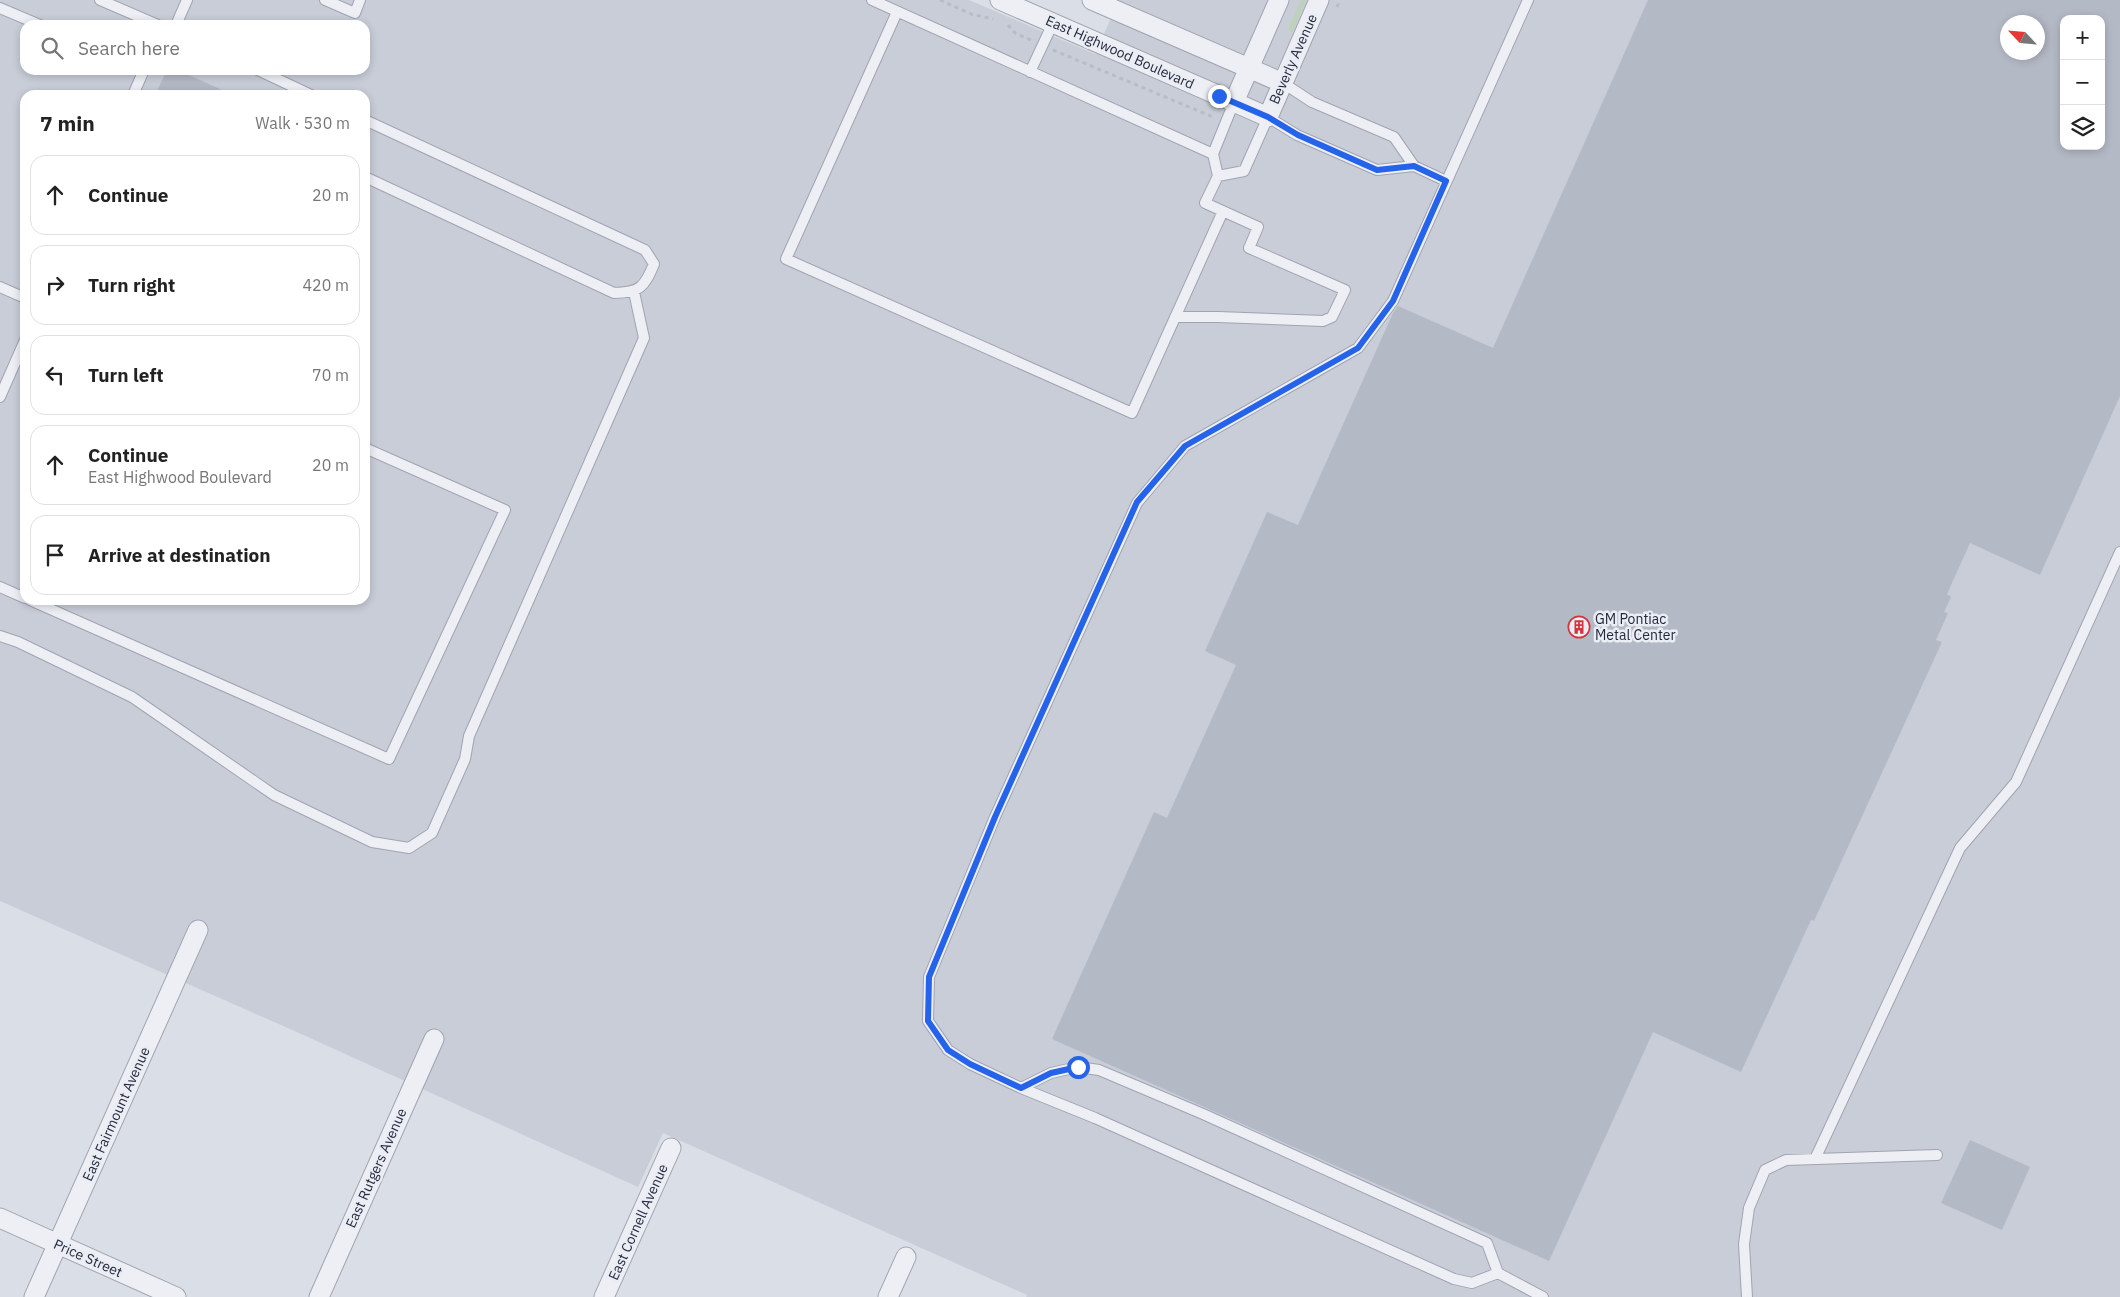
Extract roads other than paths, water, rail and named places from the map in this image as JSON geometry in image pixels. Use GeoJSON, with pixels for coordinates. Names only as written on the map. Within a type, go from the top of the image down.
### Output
{"type":"FeatureCollection","features":[{"type":"Feature","properties":{"kind":"street","name":"East Highwood Boulevard"},"geometry":{"type":"LineString","coordinates":[[1000,0],[1268,117]]}},
{"type":"Feature","properties":{"kind":"street"},"geometry":{"type":"LineString","coordinates":[[1092,0],[1283,83]]}},
{"type":"Feature","properties":{"kind":"street"},"geometry":{"type":"LineString","coordinates":[[1234,102],[1278,0]]}},
{"type":"Feature","properties":{"kind":"street","name":"Beverly Avenue"},"geometry":{"type":"LineString","coordinates":[[1268,117],[1319,0]]}},
{"type":"Feature","properties":{"kind":"street","name":"East Fairmount Avenue"},"geometry":{"type":"LineString","coordinates":[[34,1297],[198,930]]}},
{"type":"Feature","properties":{"kind":"street","name":"East Rutgers Avenue"},"geometry":{"type":"LineString","coordinates":[[319,1297],[434,1039]]}},
{"type":"Feature","properties":{"kind":"street","name":"East Cornell Avenue"},"geometry":{"type":"LineString","coordinates":[[604,1297],[671,1148]]}},
{"type":"Feature","properties":{"kind":"street","name":"Price Street"},"geometry":{"type":"LineString","coordinates":[[0,1218],[176,1297]]}},
{"type":"Feature","properties":{"kind":"street"},"geometry":{"type":"LineString","coordinates":[[888,1297],[906,1257]]}},
{"type":"Feature","properties":{"kind":"lane"},"geometry":{"type":"LineString","coordinates":[[100,0],[146,20]]}},
{"type":"Feature","properties":{"kind":"lane"},"geometry":{"type":"LineString","coordinates":[[178,20],[187,0]]}},
{"type":"Feature","properties":{"kind":"lane"},"geometry":{"type":"LineString","coordinates":[[325,0],[355,13],[360,0]]}},
{"type":"Feature","properties":{"kind":"lane"},"geometry":{"type":"LineString","coordinates":[[872,0],[1212,154]]}},
{"type":"Feature","properties":{"kind":"lane"},"geometry":{"type":"LineString","coordinates":[[1498,1273],[1472,1283],[1454,1279],[970,1064],[948,1050],[928,1021],[929,977],[995,817],[1137,502],[1185,446],[1358,348],[1393,301],[1528,0]]}},
{"type":"Feature","properties":{"kind":"lane"},"geometry":{"type":"LineString","coordinates":[[0,8],[28,20]]}},
{"type":"Feature","properties":{"kind":"lane"},"geometry":{"type":"LineString","coordinates":[[897,12],[786,259],[1132,413],[1223,211]]}},
{"type":"Feature","properties":{"kind":"lane"},"geometry":{"type":"LineString","coordinates":[[1030,72],[1052,23]]}},
{"type":"Feature","properties":{"kind":"lane"},"geometry":{"type":"LineString","coordinates":[[135,90],[142,75]]}},
{"type":"Feature","properties":{"kind":"lane"},"geometry":{"type":"LineString","coordinates":[[269,75],[300,90]]}},
{"type":"Feature","properties":{"kind":"lane"},"geometry":{"type":"LineString","coordinates":[[1283,83],[1312,102],[1394,137],[1414,166],[1446,181]]}},
{"type":"Feature","properties":{"kind":"lane"},"geometry":{"type":"LineString","coordinates":[[1175,317],[1323,321],[1332,317],[1345,290],[1249,248],[1258,227],[1205,203],[1218,176],[1212,154],[1234,102]]}},
{"type":"Feature","properties":{"kind":"lane"},"geometry":{"type":"LineString","coordinates":[[1218,176],[1244,171],[1268,117],[1298,135],[1377,170],[1414,166]]}},
{"type":"Feature","properties":{"kind":"lane"},"geometry":{"type":"LineString","coordinates":[[370,122],[645,250],[654,264],[646,283],[634,292],[614,293],[370,179]]}},
{"type":"Feature","properties":{"kind":"lane"},"geometry":{"type":"LineString","coordinates":[[0,287],[20,296]]}},
{"type":"Feature","properties":{"kind":"lane"},"geometry":{"type":"LineString","coordinates":[[0,636],[18,642],[132,697],[274,795],[372,842],[410,848],[432,833],[465,759],[469,736],[644,338],[634,292]]}},
{"type":"Feature","properties":{"kind":"lane"},"geometry":{"type":"LineString","coordinates":[[0,397],[20,351]]}},
{"type":"Feature","properties":{"kind":"lane"},"geometry":{"type":"LineString","coordinates":[[41,605],[389,759],[505,510],[370,450]]}},
{"type":"Feature","properties":{"kind":"lane"},"geometry":{"type":"LineString","coordinates":[[1815,1159],[1960,848],[2016,782],[2120,552]]}},
{"type":"Feature","properties":{"kind":"lane"},"geometry":{"type":"LineString","coordinates":[[0,587],[20,596]]}},
{"type":"Feature","properties":{"kind":"lane"},"geometry":{"type":"LineString","coordinates":[[1021,1088],[1051,1073],[1078,1067],[1099,1070],[1203,1114],[1488,1243],[1498,1273],[1543,1297]]}},
{"type":"Feature","properties":{"kind":"lane"},"geometry":{"type":"LineString","coordinates":[[1747,1297],[1744,1244],[1749,1208],[1765,1170],[1786,1160],[1936,1155]]}},
{"type":"Feature","properties":{"kind":"place","name":"GM Pontiac Metal Center"},"geometry":{"type":"Point","coordinates":[1579,627]}}]}
